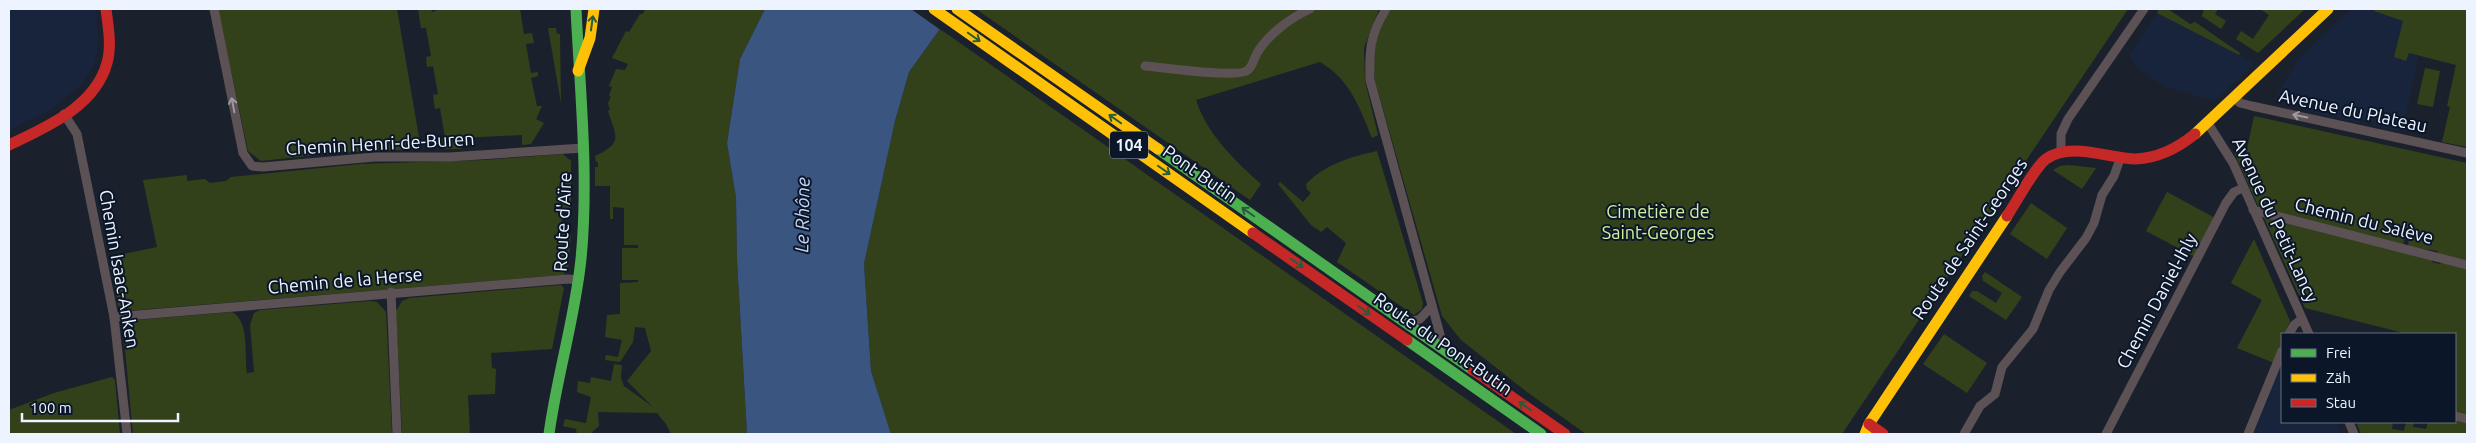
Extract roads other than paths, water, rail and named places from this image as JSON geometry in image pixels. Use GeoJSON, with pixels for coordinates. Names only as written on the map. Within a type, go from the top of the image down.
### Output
{"type":"FeatureCollection","features":[{"type":"Feature","properties":{"kind":"main road"},"geometry":{"type":"LineString","coordinates":[[9,145],[64,114],[86,97],[103,74],[109,50],[106,9]]}},
{"type":"Feature","properties":{"kind":"main road","name":"Route d'Aïre"},"geometry":{"type":"LineString","coordinates":[[549,434],[578,280],[584,221],[584,148],[578,71],[576,9]]}},
{"type":"Feature","properties":{"kind":"main road"},"geometry":{"type":"LineString","coordinates":[[578,71],[590,38],[594,9]]}},
{"type":"Feature","properties":{"kind":"main road","name":"Pont Butin"},"geometry":{"type":"LineString","coordinates":[[934,9],[1324,282]]}},
{"type":"Feature","properties":{"kind":"main road","name":"Pont Butin"},"geometry":{"type":"LineString","coordinates":[[957,9],[1331,270]]}},
{"type":"Feature","properties":{"kind":"main road"},"geometry":{"type":"LineString","coordinates":[[2061,151],[2120,159],[2150,157],[2169,151],[2188,139],[2328,9]]}},
{"type":"Feature","properties":{"kind":"main road","name":"Route de Saint-Georges"},"geometry":{"type":"LineString","coordinates":[[1858,434],[1867,429],[2040,165],[2049,155],[2061,151]]}},
{"type":"Feature","properties":{"kind":"main road","name":"Route du Pont-Butin"},"geometry":{"type":"LineString","coordinates":[[1331,270],[1564,434]]}},
{"type":"Feature","properties":{"kind":"main road","name":"Route du Pont-Butin"},"geometry":{"type":"LineString","coordinates":[[1324,282],[1541,434]]}},
{"type":"Feature","properties":{"kind":"main road"},"geometry":{"type":"LineString","coordinates":[[1867,429],[1883,434]]}},
{"type":"Feature","properties":{"kind":"street","name":"Chemin Henri-de-Buren"},"geometry":{"type":"LineString","coordinates":[[214,9],[243,153],[252,166],[263,168],[375,157],[449,157],[584,148]]}},
{"type":"Feature","properties":{"kind":"street"},"geometry":{"type":"LineString","coordinates":[[1145,66],[1229,74],[1245,72],[1252,66],[1261,47],[1291,20],[1310,9]]}},
{"type":"Feature","properties":{"kind":"street","name":"Route du Pont-Butin"},"geometry":{"type":"LineString","coordinates":[[1386,9],[1372,36],[1369,52],[1370,80],[1444,349]]}},
{"type":"Feature","properties":{"kind":"street"},"geometry":{"type":"LineString","coordinates":[[2061,151],[2061,134],[2068,119],[2144,9]]}},
{"type":"Feature","properties":{"kind":"street","name":"Avenue du Plateau"},"geometry":{"type":"LineString","coordinates":[[2234,97],[2240,103],[2467,153]]}},
{"type":"Feature","properties":{"kind":"street","name":"Chemin Isaac-Anken"},"geometry":{"type":"LineString","coordinates":[[64,114],[77,134],[114,317],[127,434]]}},
{"type":"Feature","properties":{"kind":"street","name":"Avenue du Petit-Lancy"},"geometry":{"type":"LineString","coordinates":[[2207,122],[2233,163],[2309,333]]}},
{"type":"Feature","properties":{"kind":"street"},"geometry":{"type":"LineString","coordinates":[[1964,434],[1980,406],[1995,394],[2002,367],[2033,329],[2049,290],[2086,238],[2094,223],[2102,195],[2114,176],[2120,159]]}},
{"type":"Feature","properties":{"kind":"street","name":"Chemin Daniel-Ihly"},"geometry":{"type":"LineString","coordinates":[[2106,434],[2226,203],[2234,192],[2243,188]]}},
{"type":"Feature","properties":{"kind":"street","name":"Chemin du Salève"},"geometry":{"type":"LineString","coordinates":[[2253,210],[2467,265]]}},
{"type":"Feature","properties":{"kind":"street","name":"Chemin de la Herse"},"geometry":{"type":"LineString","coordinates":[[114,317],[391,292],[568,279],[578,280]]}},
{"type":"Feature","properties":{"kind":"street"},"geometry":{"type":"LineString","coordinates":[[391,292],[397,434]]}},
{"type":"Feature","properties":{"kind":"street"},"geometry":{"type":"LineString","coordinates":[[1407,323],[1420,318],[1432,306]]}},
{"type":"Feature","properties":{"kind":"street"},"geometry":{"type":"LineString","coordinates":[[2290,333],[2294,325],[2302,319]]}},
{"type":"Feature","properties":{"kind":"street"},"geometry":{"type":"LineString","coordinates":[[2248,434],[2281,353]]}},
{"type":"Feature","properties":{"kind":"water","name":"Le Rhône"},"geometry":{"type":"Polygon","coordinates":[[[765,9],[960,9],[940,29],[909,72],[895,121],[864,264],[871,371],[891,434],[747,434],[737,260],[736,198],[727,143],[740,59],[765,9]]]}},
{"type":"Feature","properties":{"kind":"park label","name":"Cimetière de Saint-Georges"},"geometry":{"type":"Point","coordinates":[1658,222]}}]}
